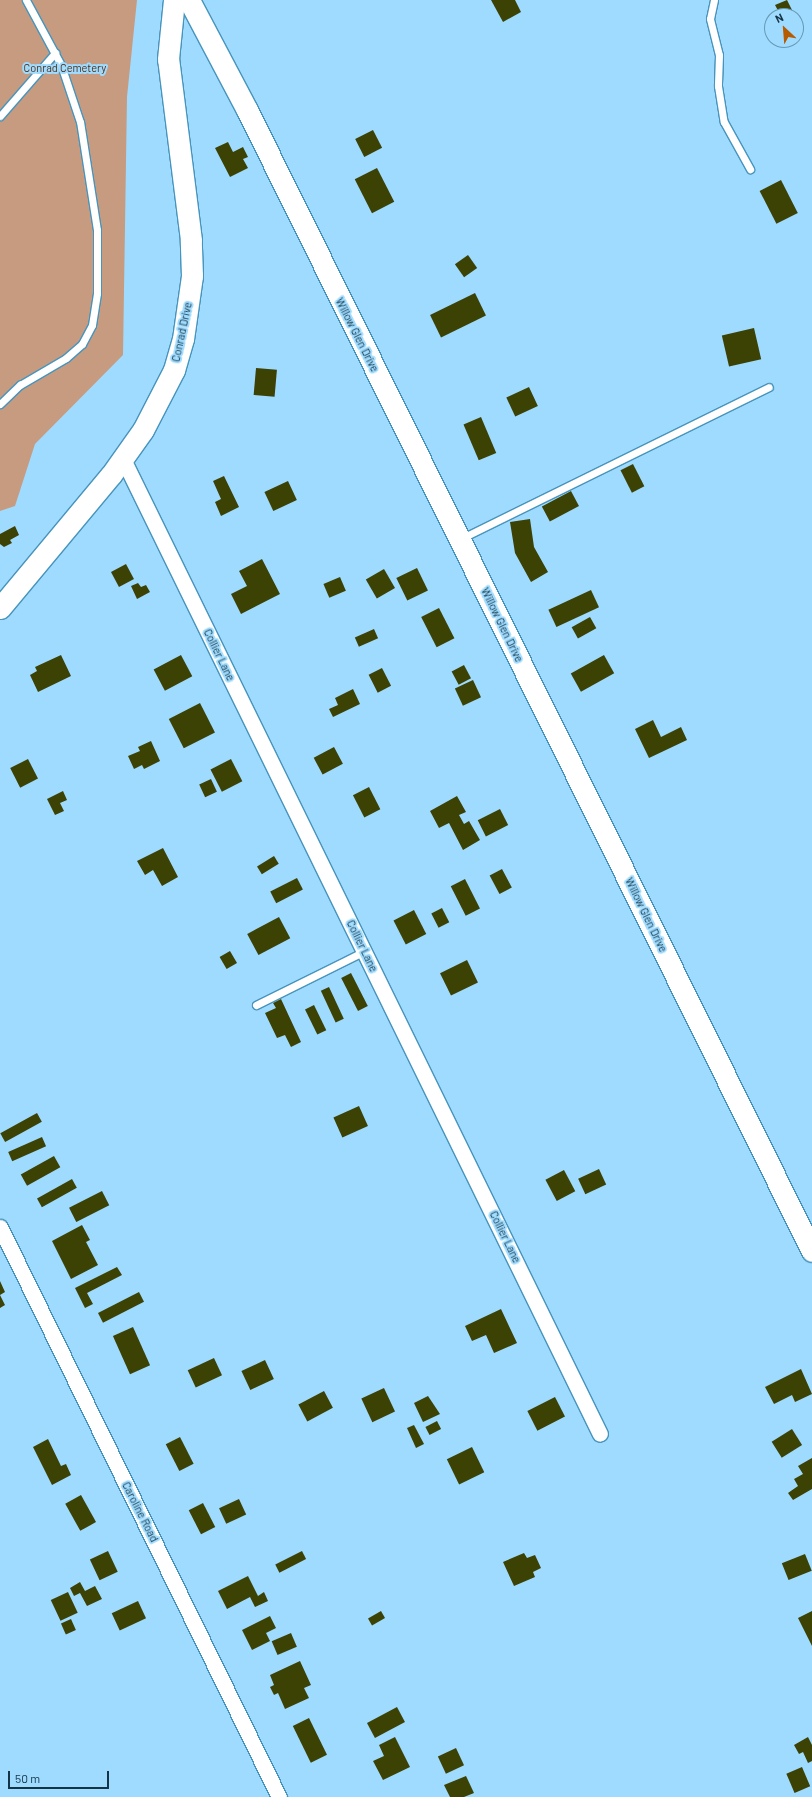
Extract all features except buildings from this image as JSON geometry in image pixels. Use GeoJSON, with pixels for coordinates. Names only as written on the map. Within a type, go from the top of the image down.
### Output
{"type":"FeatureCollection","features":[{"type":"Feature","properties":{"kind":"main road","name":"Conrad Drive"},"geometry":{"type":"LineString","coordinates":[[0,608],[123,459],[143,430],[171,376],[183,339],[189,308],[191,240],[171,99],[168,60],[174,0]]}},
{"type":"Feature","properties":{"kind":"main road","name":"Willow Glen Drive"},"geometry":{"type":"LineString","coordinates":[[189,0],[247,110],[812,1251]]}},
{"type":"Feature","properties":{"kind":"street","name":"Collier Lane"},"geometry":{"type":"LineString","coordinates":[[123,459],[600,1434]]}},
{"type":"Feature","properties":{"kind":"street","name":"Caroline Road"},"geometry":{"type":"LineString","coordinates":[[0,1227],[279,1797]]}},
{"type":"Feature","properties":{"kind":"lane"},"geometry":{"type":"LineString","coordinates":[[0,404],[24,382],[74,352],[88,335],[94,315],[99,262],[97,230],[80,122],[55,53],[26,0]]}},
{"type":"Feature","properties":{"kind":"lane"},"geometry":{"type":"LineString","coordinates":[[714,0],[710,19],[719,55],[718,86],[724,122],[750,169]]}},
{"type":"Feature","properties":{"kind":"lane"},"geometry":{"type":"LineString","coordinates":[[0,116],[55,53]]}},
{"type":"Feature","properties":{"kind":"lane"},"geometry":{"type":"LineString","coordinates":[[460,540],[769,386]]}},
{"type":"Feature","properties":{"kind":"lane"},"geometry":{"type":"LineString","coordinates":[[256,1004],[365,951]]}},
{"type":"Feature","properties":{"kind":"green space","name":"Conrad Cemetery"},"geometry":{"type":"Polygon","coordinates":[[[0,0],[137,0],[127,97],[123,355],[35,444],[15,506],[0,511],[0,0]]]}}]}
